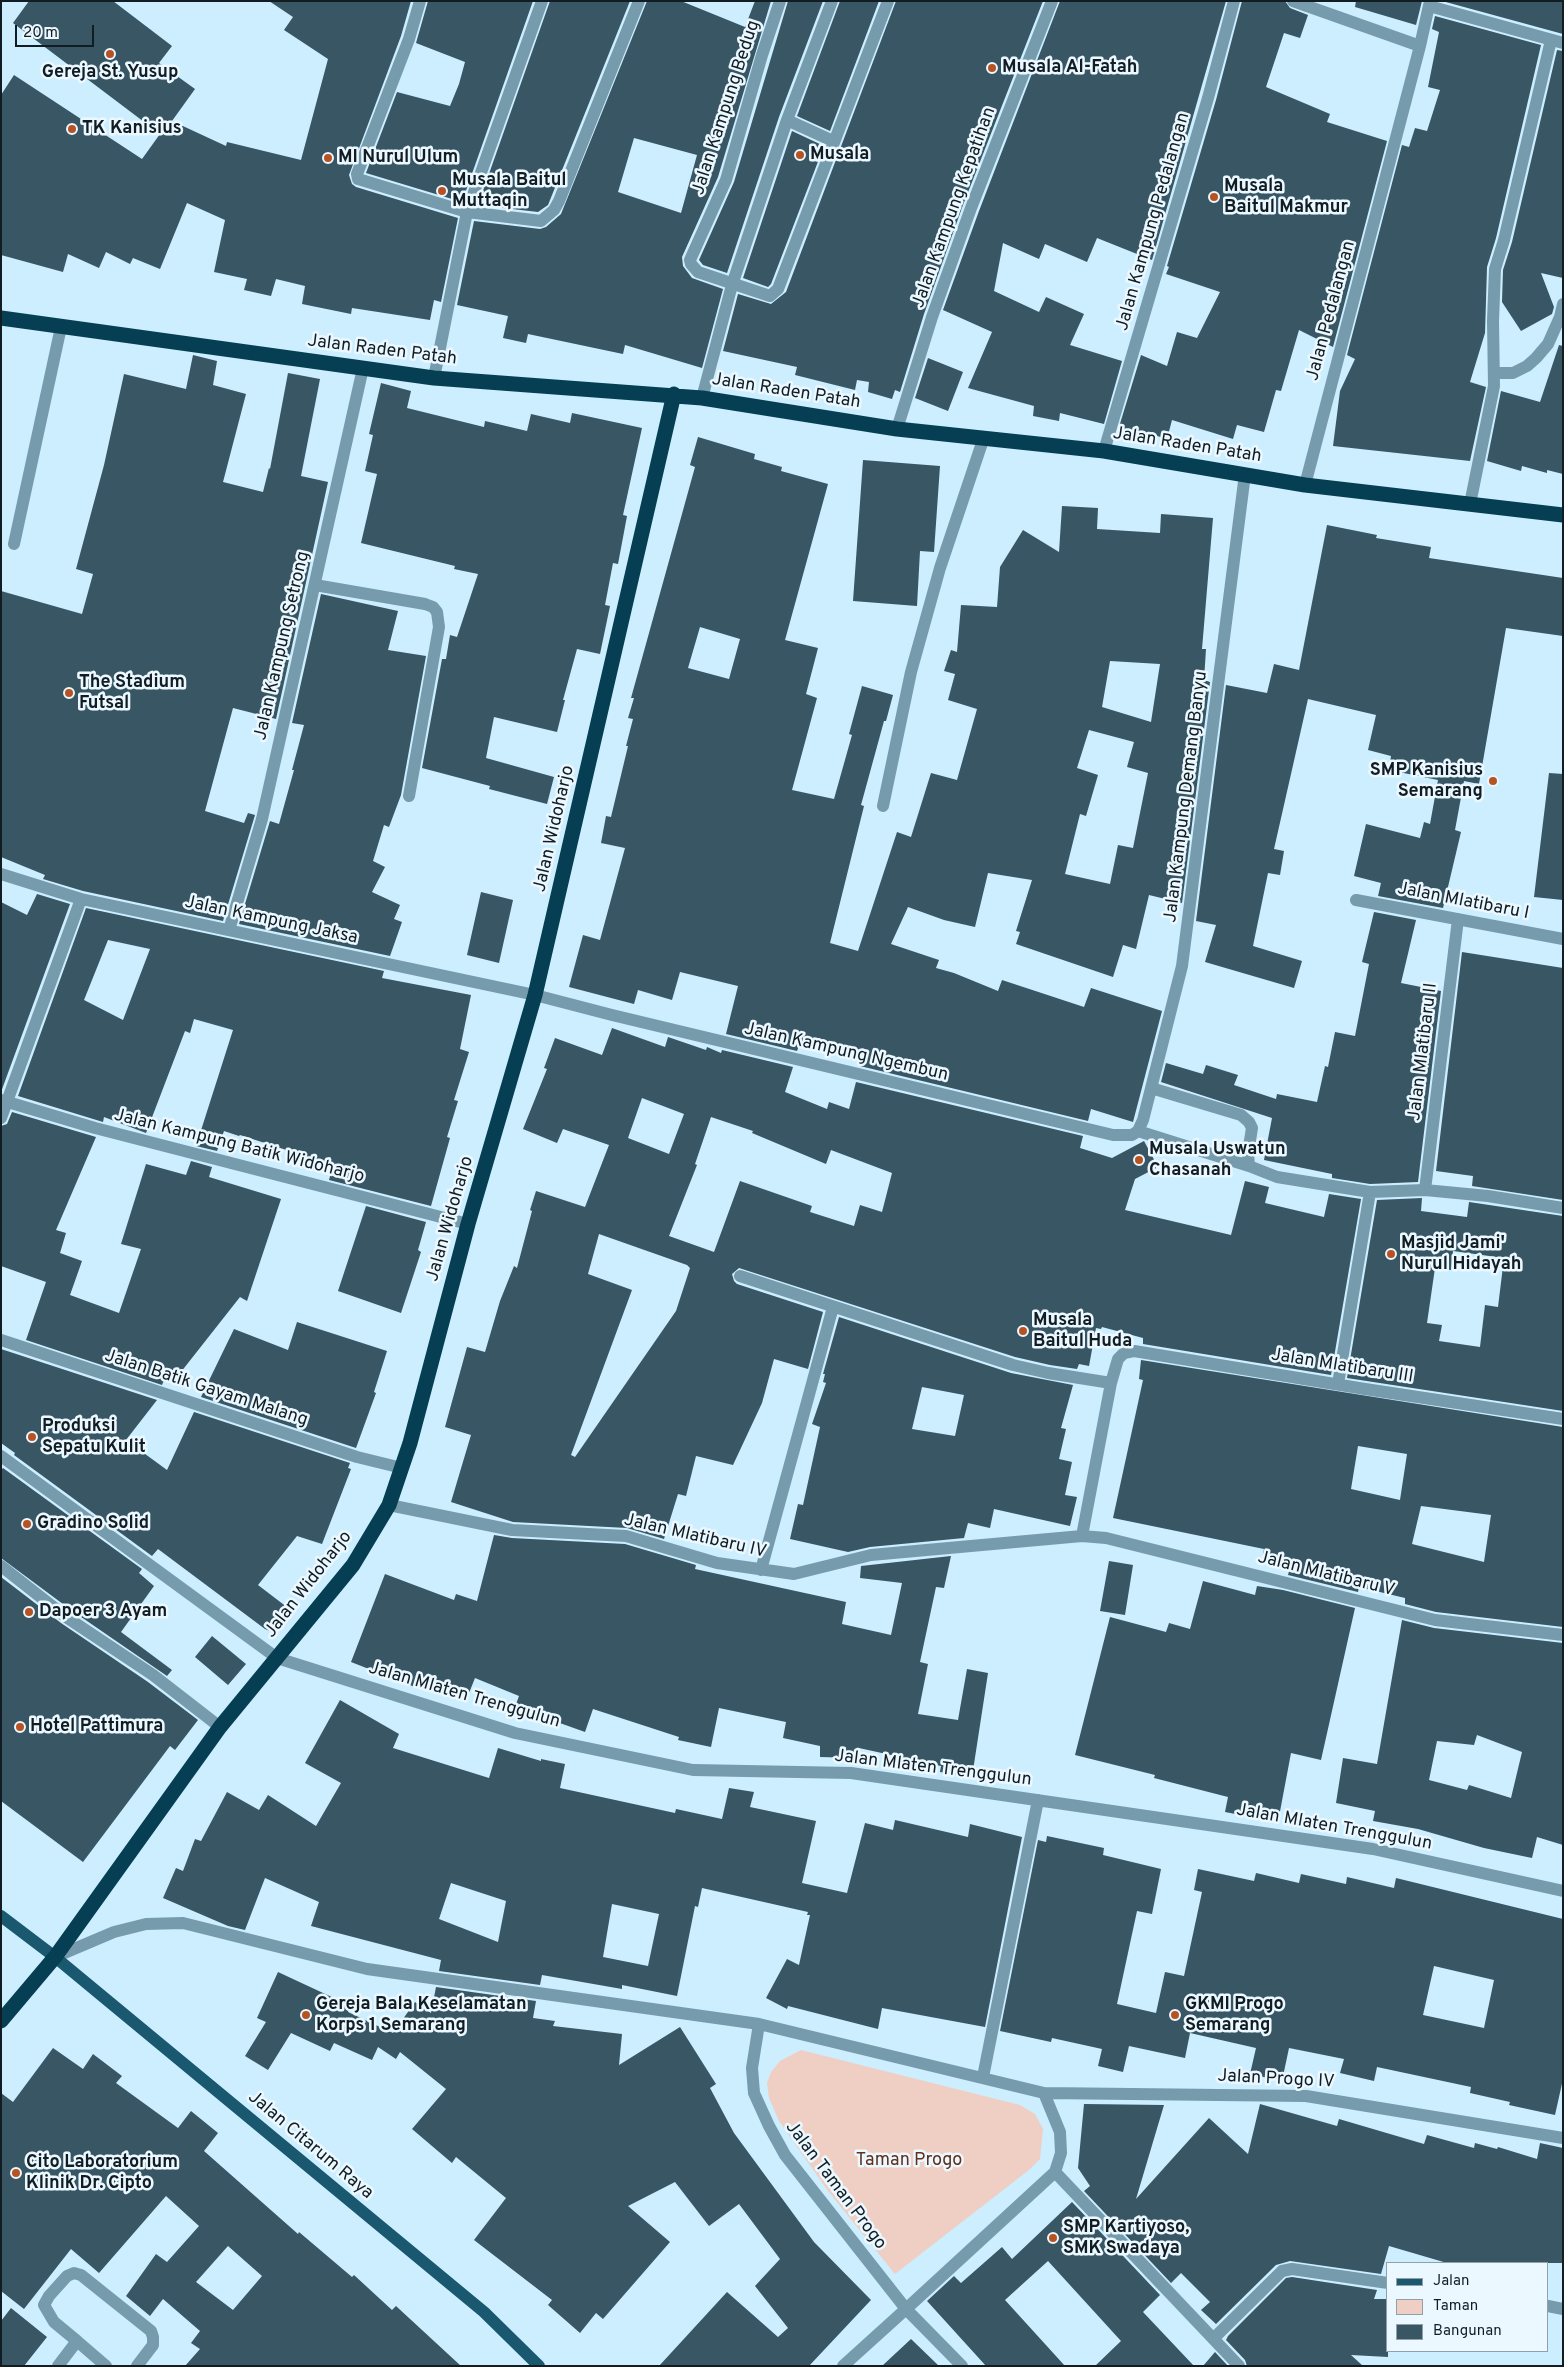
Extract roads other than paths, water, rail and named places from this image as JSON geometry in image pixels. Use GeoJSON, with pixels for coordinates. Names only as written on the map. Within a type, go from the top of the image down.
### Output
{"type":"FeatureCollection","features":[{"type":"Feature","properties":{"kind":"highway","name":"Jalan Raden Patah"},"geometry":{"type":"LineString","coordinates":[[1,318],[434,378],[674,394],[897,429],[983,440],[1104,451],[1305,485],[1563,514]]}},
{"type":"Feature","properties":{"kind":"highway","name":"Jalan Widoharjo"},"geometry":{"type":"LineString","coordinates":[[1,2021],[55,1957],[220,1727],[353,1565],[389,1504],[413,1434],[468,1224],[535,995],[674,394]]}},
{"type":"Feature","properties":{"kind":"main road","name":"Jalan Citarum Raya"},"geometry":{"type":"LineString","coordinates":[[1,1916],[55,1957],[484,2312],[539,2366]]}},
{"type":"Feature","properties":{"kind":"street"},"geometry":{"type":"LineString","coordinates":[[420,1],[409,39],[357,174],[358,179],[467,212],[541,221],[554,210],[639,1]]}},
{"type":"Feature","properties":{"kind":"street"},"geometry":{"type":"LineString","coordinates":[[434,378],[467,212],[542,1]]}},
{"type":"Feature","properties":{"kind":"street","name":"Jalan Kampung Bedug"},"geometry":{"type":"LineString","coordinates":[[780,1],[762,55],[726,180],[690,260],[698,272],[770,296],[775,293],[888,1]]}},
{"type":"Feature","properties":{"kind":"street"},"geometry":{"type":"LineString","coordinates":[[702,398],[732,284],[787,120],[832,1]]}},
{"type":"Feature","properties":{"kind":"street","name":"Jalan Kampung Kepatihan"},"geometry":{"type":"LineString","coordinates":[[897,429],[932,317],[971,208],[1052,1]]}},
{"type":"Feature","properties":{"kind":"street","name":"Jalan Kampung Pedalangan"},"geometry":{"type":"LineString","coordinates":[[1104,451],[1206,108],[1234,1]]}},
{"type":"Feature","properties":{"kind":"street"},"geometry":{"type":"LineString","coordinates":[[1293,1],[1420,46]]}},
{"type":"Feature","properties":{"kind":"street"},"geometry":{"type":"LineString","coordinates":[[1429,3],[1557,42],[1495,269],[1493,321],[1494,386],[1470,504]]}},
{"type":"Feature","properties":{"kind":"street","name":"Jalan Pedalangan"},"geometry":{"type":"LineString","coordinates":[[1305,485],[1420,46],[1429,3]]}},
{"type":"Feature","properties":{"kind":"street"},"geometry":{"type":"LineString","coordinates":[[787,120],[833,141]]}},
{"type":"Feature","properties":{"kind":"street"},"geometry":{"type":"LineString","coordinates":[[1494,373],[1513,373],[1527,366],[1536,358],[1548,344],[1560,317],[1563,304]]}},
{"type":"Feature","properties":{"kind":"street"},"geometry":{"type":"LineString","coordinates":[[14,544],[61,327]]}},
{"type":"Feature","properties":{"kind":"street","name":"Jalan Kampung Setrong"},"geometry":{"type":"LineString","coordinates":[[230,930],[262,819],[364,368]]}},
{"type":"Feature","properties":{"kind":"street"},"geometry":{"type":"LineString","coordinates":[[883,806],[911,672],[932,596],[983,440]]}},
{"type":"Feature","properties":{"kind":"street","name":"Jalan Kampung Demang Banyu"},"geometry":{"type":"LineString","coordinates":[[1140,1125],[1182,966],[1245,474]]}},
{"type":"Feature","properties":{"kind":"street"},"geometry":{"type":"LineString","coordinates":[[315,585],[425,604],[433,607],[437,612],[438,627],[409,796]]}},
{"type":"Feature","properties":{"kind":"street","name":"Jalan Kampung Jaksa"},"geometry":{"type":"LineString","coordinates":[[1,874],[80,899],[535,995]]}},
{"type":"Feature","properties":{"kind":"street"},"geometry":{"type":"LineString","coordinates":[[1,1118],[4,1101],[80,899]]}},
{"type":"Feature","properties":{"kind":"street","name":"Jalan Mlatibaru I"},"geometry":{"type":"LineString","coordinates":[[1356,900],[1563,939]]}},
{"type":"Feature","properties":{"kind":"street","name":"Jalan Mlatibaru II"},"geometry":{"type":"LineString","coordinates":[[1425,1190],[1458,919]]}},
{"type":"Feature","properties":{"kind":"street","name":"Jalan Kampung Ngembun"},"geometry":{"type":"LineString","coordinates":[[535,995],[622,1018],[1112,1135],[1132,1135],[1140,1125]]}},
{"type":"Feature","properties":{"kind":"street"},"geometry":{"type":"LineString","coordinates":[[1150,1088],[1241,1115],[1249,1122],[1252,1128],[1248,1153],[1249,1166]]}},
{"type":"Feature","properties":{"kind":"street","name":"Jalan Kampung Batik Widoharjo"},"geometry":{"type":"LineString","coordinates":[[4,1101],[95,1128],[468,1224]]}},
{"type":"Feature","properties":{"kind":"street"},"geometry":{"type":"LineString","coordinates":[[1140,1125],[1277,1177],[1370,1192],[1425,1190],[1488,1196],[1563,1208]]}},
{"type":"Feature","properties":{"kind":"street"},"geometry":{"type":"LineString","coordinates":[[1338,1384],[1370,1192]]}},
{"type":"Feature","properties":{"kind":"street"},"geometry":{"type":"LineString","coordinates":[[740,1276],[1013,1365],[1048,1373],[1112,1383],[1082,1536]]}},
{"type":"Feature","properties":{"kind":"street"},"geometry":{"type":"LineString","coordinates":[[761,1570],[833,1307]]}},
{"type":"Feature","properties":{"kind":"street","name":"Jalan Batik Gayam Malang"},"geometry":{"type":"LineString","coordinates":[[1,1340],[357,1456],[402,1468]]}},
{"type":"Feature","properties":{"kind":"street","name":"Jalan Mlatibaru III"},"geometry":{"type":"LineString","coordinates":[[1112,1383],[1118,1359],[1124,1353],[1134,1351],[1563,1418]]}},
{"type":"Feature","properties":{"kind":"street","name":"Jalan Mlaten Trenggulun"},"geometry":{"type":"LineString","coordinates":[[1,1456],[277,1658],[515,1733],[693,1770],[851,1772],[1373,1849],[1563,1891]]}},
{"type":"Feature","properties":{"kind":"street","name":"Jalan Mlatibaru IV"},"geometry":{"type":"LineString","coordinates":[[389,1504],[512,1530],[626,1536],[717,1563],[794,1574],[872,1555],[1082,1536]]}},
{"type":"Feature","properties":{"kind":"street","name":"Jalan Mlatibaru V"},"geometry":{"type":"LineString","coordinates":[[1082,1536],[1106,1538],[1435,1620],[1563,1635]]}},
{"type":"Feature","properties":{"kind":"street"},"geometry":{"type":"LineString","coordinates":[[1,1566],[66,1617],[146,1670],[220,1727]]}},
{"type":"Feature","properties":{"kind":"street"},"geometry":{"type":"LineString","coordinates":[[983,2077],[1038,1800]]}},
{"type":"Feature","properties":{"kind":"street"},"geometry":{"type":"LineString","coordinates":[[55,1957],[114,1932],[146,1924],[182,1923],[367,1969],[759,2024],[1044,2093],[1060,2132],[1061,2154],[1055,2172],[844,2366]]}},
{"type":"Feature","properties":{"kind":"street","name":"Jalan Taman Progo"},"geometry":{"type":"LineString","coordinates":[[759,2024],[752,2068],[754,2093],[768,2126],[785,2155],[906,2308],[962,2366]]}},
{"type":"Feature","properties":{"kind":"street","name":"Jalan Progo IV"},"geometry":{"type":"LineString","coordinates":[[1044,2093],[1306,2096],[1563,2138]]}},
{"type":"Feature","properties":{"kind":"street"},"geometry":{"type":"LineString","coordinates":[[1055,2172],[1239,2366]]}},
{"type":"Feature","properties":{"kind":"street"},"geometry":{"type":"LineString","coordinates":[[1214,2338],[1276,2274],[1286,2269],[1386,2283]]}},
{"type":"Feature","properties":{"kind":"street"},"geometry":{"type":"LineString","coordinates":[[106,2366],[54,2322],[44,2305],[48,2296],[67,2276],[81,2275],[150,2331],[153,2337],[153,2345],[144,2364]]}},
{"type":"Feature","properties":{"kind":"street"},"geometry":{"type":"LineString","coordinates":[[1549,2306],[1563,2309]]}},
{"type":"Feature","properties":{"kind":"street"},"geometry":{"type":"LineString","coordinates":[[58,2366],[77,2341]]}},
{"type":"Feature","properties":{"kind":"place","name":"Gereja St. Yusup"},"geometry":{"type":"Point","coordinates":[110,54]}},
{"type":"Feature","properties":{"kind":"place","name":"Musala Al-Fatah"},"geometry":{"type":"Point","coordinates":[992,68]}},
{"type":"Feature","properties":{"kind":"place","name":"TK Kanisius"},"geometry":{"type":"Point","coordinates":[72,129]}},
{"type":"Feature","properties":{"kind":"place","name":"Musala"},"geometry":{"type":"Point","coordinates":[800,155]}},
{"type":"Feature","properties":{"kind":"place","name":"MI Nurul Ulum"},"geometry":{"type":"Point","coordinates":[328,158]}},
{"type":"Feature","properties":{"kind":"place","name":"Musala Baitul Muttaqin"},"geometry":{"type":"Point","coordinates":[442,191]}},
{"type":"Feature","properties":{"kind":"place","name":"Musala Baitul Makmur"},"geometry":{"type":"Point","coordinates":[1214,197]}},
{"type":"Feature","properties":{"kind":"place","name":"The Stadium Futsal"},"geometry":{"type":"Point","coordinates":[69,693]}},
{"type":"Feature","properties":{"kind":"place","name":"SMP Kanisius Semarang"},"geometry":{"type":"Point","coordinates":[1493,781]}},
{"type":"Feature","properties":{"kind":"place","name":"Musala Uswatun Chasanah"},"geometry":{"type":"Point","coordinates":[1139,1160]}},
{"type":"Feature","properties":{"kind":"place","name":"Masjid Jami' Nurul Hidayah"},"geometry":{"type":"Point","coordinates":[1391,1254]}},
{"type":"Feature","properties":{"kind":"place","name":"Musala Baitul Huda"},"geometry":{"type":"Point","coordinates":[1023,1331]}},
{"type":"Feature","properties":{"kind":"place","name":"Produksi Sepatu Kulit"},"geometry":{"type":"Point","coordinates":[32,1437]}},
{"type":"Feature","properties":{"kind":"place","name":"Gradino Solid"},"geometry":{"type":"Point","coordinates":[27,1524]}},
{"type":"Feature","properties":{"kind":"place","name":"Dapoer 3 Ayam"},"geometry":{"type":"Point","coordinates":[29,1612]}},
{"type":"Feature","properties":{"kind":"place","name":"Hotel Pattimura"},"geometry":{"type":"Point","coordinates":[20,1727]}},
{"type":"Feature","properties":{"kind":"place","name":"Gereja Bala Keselamatan Korps 1 Semarang"},"geometry":{"type":"Point","coordinates":[306,2015]}},
{"type":"Feature","properties":{"kind":"place","name":"GKMI Progo Semarang"},"geometry":{"type":"Point","coordinates":[1175,2015]}},
{"type":"Feature","properties":{"kind":"place","name":"Cito Laboratorium Klinik Dr. Cipto"},"geometry":{"type":"Point","coordinates":[16,2173]}},
{"type":"Feature","properties":{"kind":"place","name":"SMP Kartiyoso, SMK Swadaya"},"geometry":{"type":"Point","coordinates":[1053,2238]}},
{"type":"Feature","properties":{"kind":"park label","name":"Taman Progo"},"geometry":{"type":"Point","coordinates":[909,2161]}}]}
